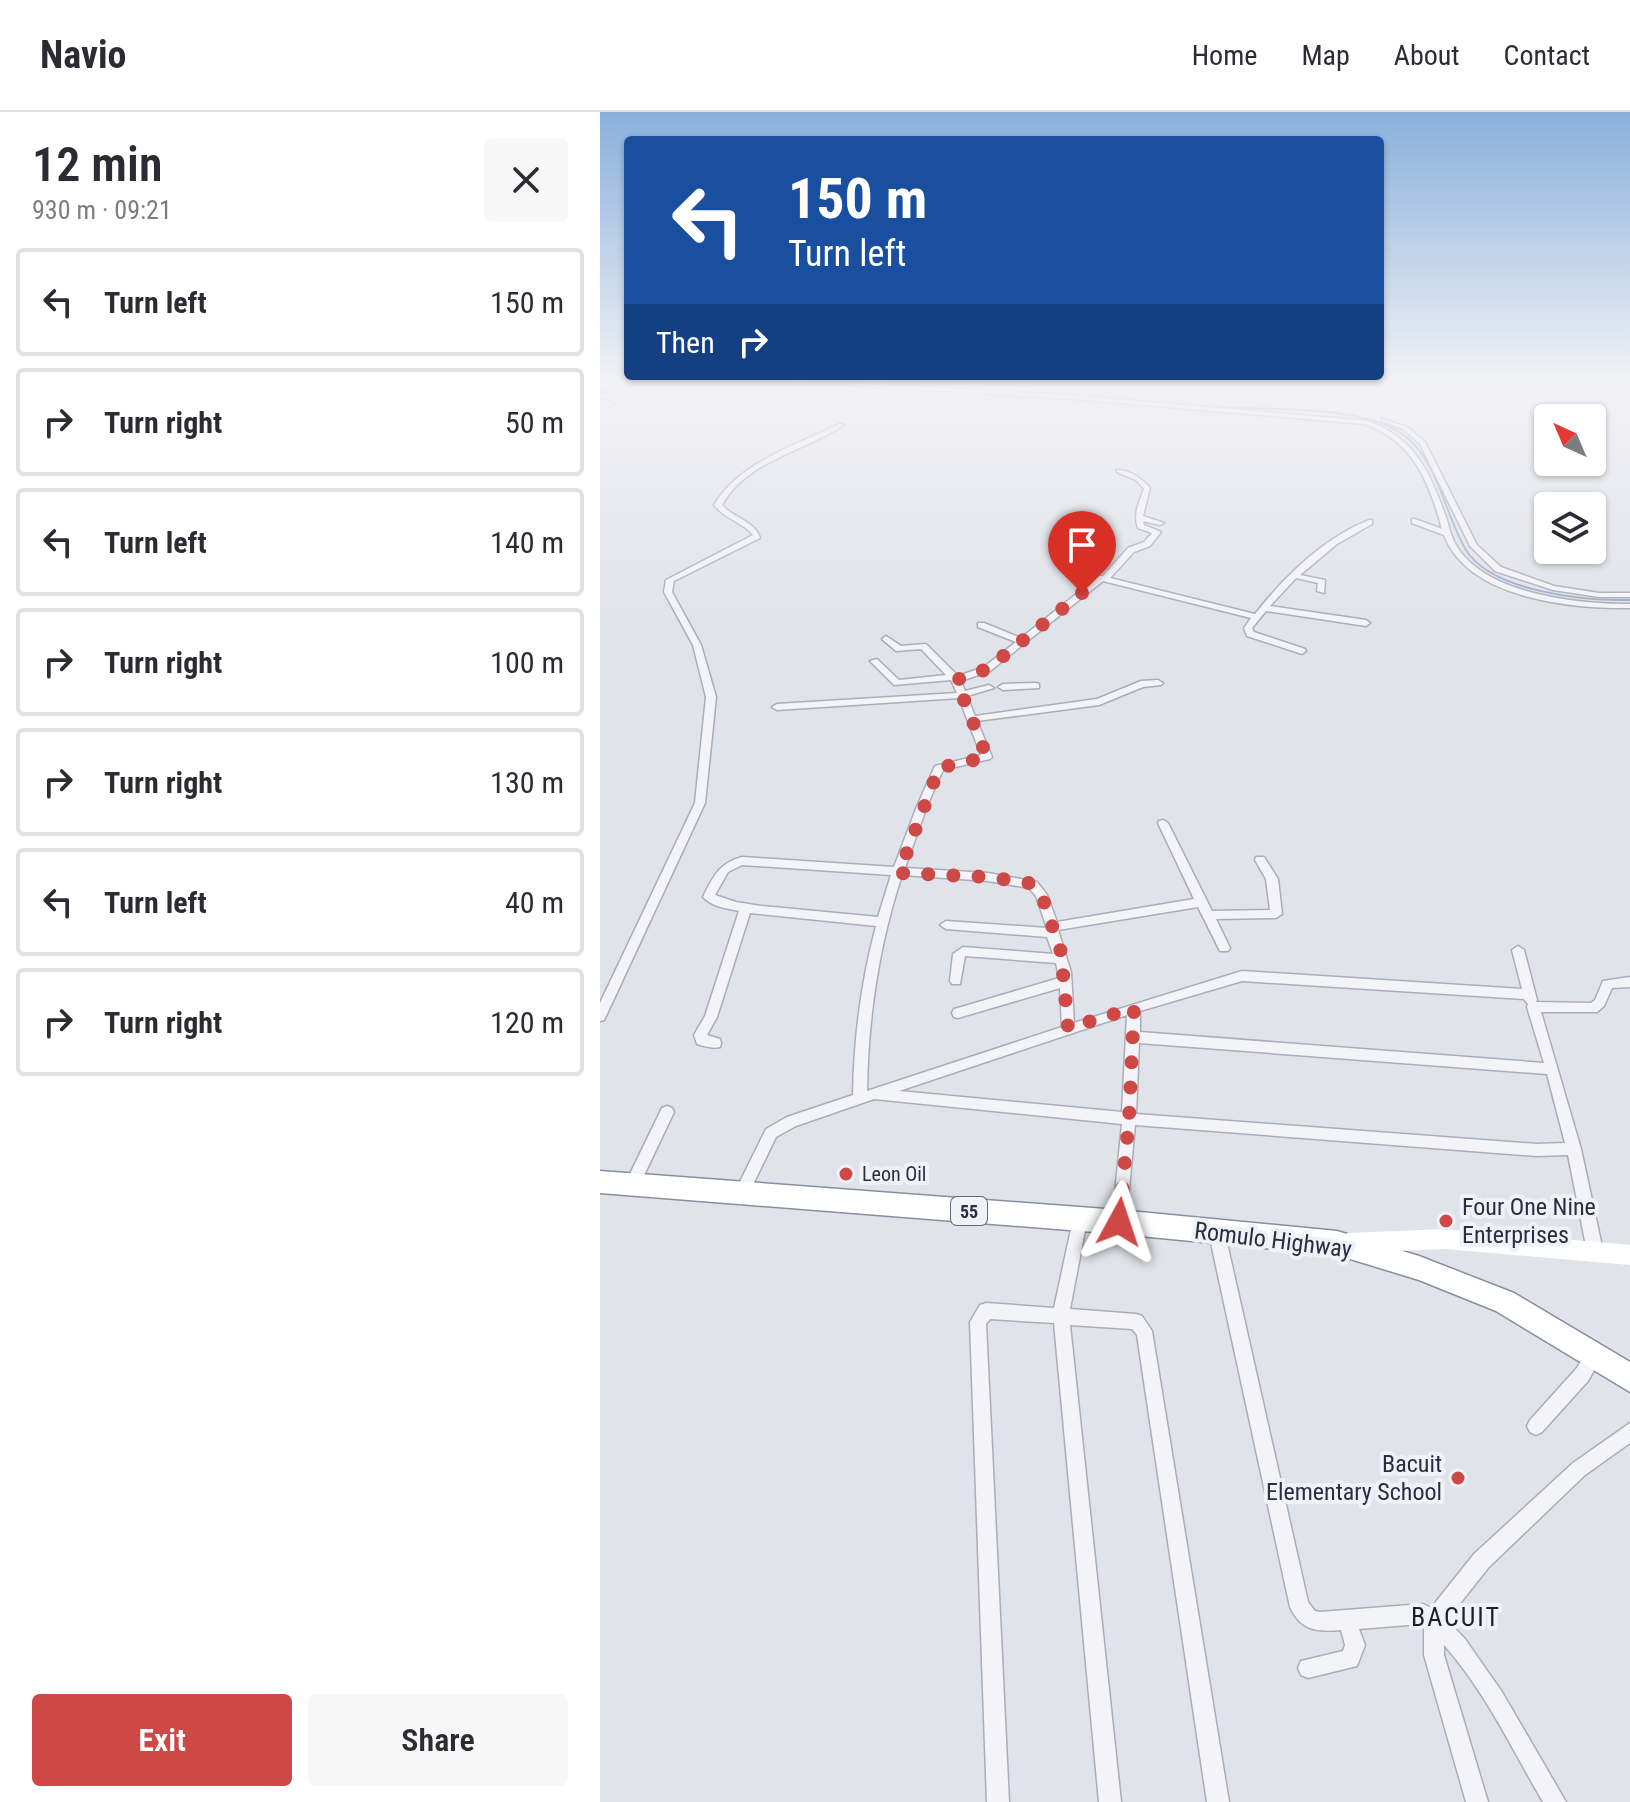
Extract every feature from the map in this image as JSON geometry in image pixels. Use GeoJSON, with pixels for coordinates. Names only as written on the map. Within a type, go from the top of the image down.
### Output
{"type":"FeatureCollection","features":[{"type":"Feature","properties":{"kind":"highway","name":"Romulo Highway"},"geometry":{"type":"LineString","coordinates":[[600,1182],[1119,1222],[1217,1234],[1337,1243],[1419,1268],[1505,1302],[1596,1353],[1630,1378]]}},
{"type":"Feature","properties":{"kind":"main road"},"geometry":{"type":"LineString","coordinates":[[1337,1243],[1445,1239],[1630,1255]]}},
{"type":"Feature","properties":{"kind":"street"},"geometry":{"type":"LineString","coordinates":[[600,1016],[700,803],[711,697],[697,645],[668,592],[670,580],[757,536],[753,529],[722,512],[718,505],[726,491],[745,475],[772,461]]}},
{"type":"Feature","properties":{"kind":"street"},"geometry":{"type":"LineString","coordinates":[[1417,461],[1448,534],[1462,558],[1484,574],[1513,588],[1576,604],[1630,606]]}},
{"type":"Feature","properties":{"kind":"street"},"geometry":{"type":"LineString","coordinates":[[1433,461],[1474,546],[1498,569],[1553,588],[1599,595],[1630,595]]}},
{"type":"Feature","properties":{"kind":"street"},"geometry":{"type":"LineString","coordinates":[[1105,578],[1131,550],[1155,537],[1157,532],[1141,526],[1141,501],[1148,489],[1138,479],[1119,471]]}},
{"type":"Feature","properties":{"kind":"street"},"geometry":{"type":"LineString","coordinates":[[1141,518],[1160,523]]}},
{"type":"Feature","properties":{"kind":"street"},"geometry":{"type":"LineString","coordinates":[[1415,521],[1448,534]]}},
{"type":"Feature","properties":{"kind":"street"},"geometry":{"type":"LineString","coordinates":[[1302,651],[1250,634],[1248,628],[1295,576],[1333,541],[1369,522]]}},
{"type":"Feature","properties":{"kind":"street"},"geometry":{"type":"LineString","coordinates":[[1295,576],[1322,582],[1321,591]]}},
{"type":"Feature","properties":{"kind":"street"},"geometry":{"type":"LineString","coordinates":[[874,661],[897,683],[954,678],[987,669],[1099,579],[1105,578],[1256,617]]}},
{"type":"Feature","properties":{"kind":"street"},"geometry":{"type":"LineString","coordinates":[[1265,608],[1366,623]]}},
{"type":"Feature","properties":{"kind":"street"},"geometry":{"type":"LineString","coordinates":[[981,625],[1021,641]]}},
{"type":"Feature","properties":{"kind":"street"},"geometry":{"type":"LineString","coordinates":[[860,1098],[860,1068],[881,922],[899,873],[939,768],[987,757],[954,678],[923,646],[899,649],[886,639]]}},
{"type":"Feature","properties":{"kind":"street"},"geometry":{"type":"LineString","coordinates":[[972,719],[1099,702],[1141,684],[1158,683]]}},
{"type":"Feature","properties":{"kind":"street"},"geometry":{"type":"LineString","coordinates":[[1003,687],[1036,686]]}},
{"type":"Feature","properties":{"kind":"street"},"geometry":{"type":"LineString","coordinates":[[777,707],[962,695],[989,688]]}},
{"type":"Feature","properties":{"kind":"street"},"geometry":{"type":"LineString","coordinates":[[1163,823],[1224,948]]}},
{"type":"Feature","properties":{"kind":"street"},"geometry":{"type":"LineString","coordinates":[[1208,915],[1276,914],[1272,879],[1260,860]]}},
{"type":"Feature","properties":{"kind":"street"},"geometry":{"type":"LineString","coordinates":[[881,922],[745,910],[719,906],[709,897],[721,872],[735,862],[1026,882],[1041,895],[1062,959],[1068,1028]]}},
{"type":"Feature","properties":{"kind":"street"},"geometry":{"type":"LineString","coordinates":[[946,925],[1053,930],[1201,902]]}},
{"type":"Feature","properties":{"kind":"street"},"geometry":{"type":"LineString","coordinates":[[715,1043],[702,1040],[700,1035],[711,1017],[745,910]]}},
{"type":"Feature","properties":{"kind":"street"},"geometry":{"type":"LineString","coordinates":[[1518,950],[1574,1149],[1595,1251]]}},
{"type":"Feature","properties":{"kind":"street"},"geometry":{"type":"LineString","coordinates":[[956,981],[959,954],[963,951],[1062,959]]}},
{"type":"Feature","properties":{"kind":"street"},"geometry":{"type":"LineString","coordinates":[[741,1194],[771,1133],[792,1121],[1068,1028],[1242,976],[1593,1008],[1600,1003],[1607,984],[1630,982]]}},
{"type":"Feature","properties":{"kind":"street"},"geometry":{"type":"LineString","coordinates":[[958,1013],[1066,981]]}},
{"type":"Feature","properties":{"kind":"street"},"geometry":{"type":"LineString","coordinates":[[1119,1222],[1129,1119],[1134,1008]]}},
{"type":"Feature","properties":{"kind":"street"},"geometry":{"type":"LineString","coordinates":[[1133,1037],[1552,1069]]}},
{"type":"Feature","properties":{"kind":"street"},"geometry":{"type":"LineString","coordinates":[[875,1094],[914,1101],[1129,1119],[1537,1150],[1574,1149]]}},
{"type":"Feature","properties":{"kind":"street"},"geometry":{"type":"LineString","coordinates":[[632,1185],[667,1112]]}},
{"type":"Feature","properties":{"kind":"street"},"geometry":{"type":"LineString","coordinates":[[1080,1220],[1061,1314],[1110,1802]]}},
{"type":"Feature","properties":{"kind":"street"},"geometry":{"type":"LineString","coordinates":[[1217,1234],[1300,1607],[1309,1618],[1320,1622],[1423,1614],[1434,1620],[1461,1652],[1555,1802]]}},
{"type":"Feature","properties":{"kind":"street"},"geometry":{"type":"LineString","coordinates":[[998,1802],[978,1322],[986,1311],[1061,1314],[1136,1322],[1144,1331],[1218,1802]]}},
{"type":"Feature","properties":{"kind":"street"},"geometry":{"type":"LineString","coordinates":[[1536,1426],[1582,1375],[1596,1353]]}},
{"type":"Feature","properties":{"kind":"street"},"geometry":{"type":"LineString","coordinates":[[1477,1802],[1434,1655],[1434,1620],[1481,1561],[1579,1469],[1630,1432]]}},
{"type":"Feature","properties":{"kind":"street"},"geometry":{"type":"LineString","coordinates":[[1308,1668],[1350,1659],[1355,1645],[1347,1620]]}},
{"type":"Feature","properties":{"kind":"waterway"},"geometry":{"type":"LineString","coordinates":[[1426,461],[1466,550],[1496,576],[1518,585],[1566,596],[1630,600]]}},
{"type":"Feature","properties":{"kind":"place","name":"Leon Oil"},"geometry":{"type":"Point","coordinates":[846,1174]}},
{"type":"Feature","properties":{"kind":"place","name":"Four One Nine Enterprises"},"geometry":{"type":"Point","coordinates":[1446,1221]}},
{"type":"Feature","properties":{"kind":"place","name":"Bacuit Elementary School"},"geometry":{"type":"Point","coordinates":[1458,1478]}},
{"type":"Feature","properties":{"kind":"district","name":"BACUIT"},"geometry":{"type":"Point","coordinates":[1456,1617]}},
{"type":"Feature","properties":{"kind":"route"},"geometry":{"type":"LineString","coordinates":[[1082,593],[987,669],[956,680],[987,757],[939,768],[899,873],[988,877],[1029,883],[1041,895],[1061,952],[1068,1028],[1134,1008],[1129,1119],[1119,1222]]}}]}
